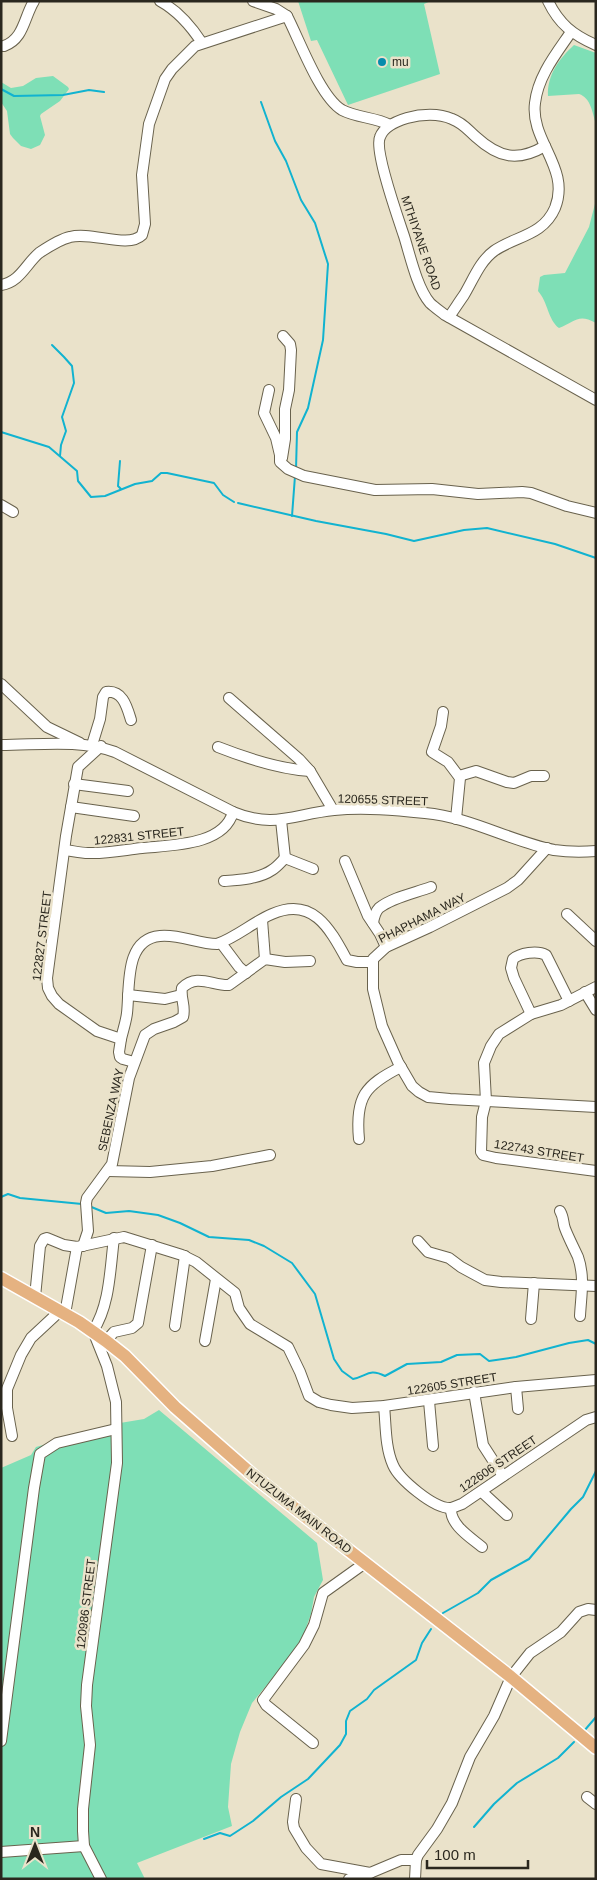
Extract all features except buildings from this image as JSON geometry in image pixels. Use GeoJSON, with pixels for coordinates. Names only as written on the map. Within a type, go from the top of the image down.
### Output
{"type":"FeatureCollection","features":[{"type":"Feature","properties":{"kind":"main road","name":"NTUZUMA MAIN ROAD"},"geometry":{"type":"LineString","coordinates":[[1,1278],[93,1331],[125,1356],[175,1408],[256,1478],[511,1677],[596,1748]]}},
{"type":"Feature","properties":{"kind":"street"},"geometry":{"type":"LineString","coordinates":[[4,46],[15,40],[20,33],[34,1]]}},
{"type":"Feature","properties":{"kind":"street"},"geometry":{"type":"LineString","coordinates":[[160,1],[171,7],[183,18],[202,43]]}},
{"type":"Feature","properties":{"kind":"street"},"geometry":{"type":"LineString","coordinates":[[253,1],[274,5],[287,16],[309,65],[336,105],[349,113],[375,119],[390,125],[414,116],[440,116],[466,126],[483,143],[507,156],[522,156],[533,153],[545,146]]}},
{"type":"Feature","properties":{"kind":"street"},"geometry":{"type":"LineString","coordinates":[[548,1],[571,32],[596,45]]}},
{"type":"Feature","properties":{"kind":"street"},"geometry":{"type":"LineString","coordinates":[[1,285],[16,279],[38,254],[68,237],[84,235],[130,241],[142,235],[145,224],[142,174],[152,116],[165,79],[195,46],[287,16]]}},
{"type":"Feature","properties":{"kind":"street"},"geometry":{"type":"LineString","coordinates":[[449,317],[487,257],[499,248],[541,228],[549,219],[558,196],[559,183],[534,110],[538,87],[557,52],[571,32]]}},
{"type":"Feature","properties":{"kind":"street","name":"MTHIYANE ROAD"},"geometry":{"type":"LineString","coordinates":[[390,125],[379,138],[378,149],[421,289],[429,302],[449,317],[596,400]]}},
{"type":"Feature","properties":{"kind":"street"},"geometry":{"type":"LineString","coordinates":[[281,464],[285,409],[289,390],[291,350],[290,344],[283,336]]}},
{"type":"Feature","properties":{"kind":"street"},"geometry":{"type":"LineString","coordinates":[[269,390],[264,413],[276,438],[281,464],[304,476],[375,490],[432,489],[478,494],[531,493],[567,506],[596,513]]}},
{"type":"Feature","properties":{"kind":"street"},"geometry":{"type":"LineString","coordinates":[[1,505],[13,512]]}},
{"type":"Feature","properties":{"kind":"street"},"geometry":{"type":"LineString","coordinates":[[1,684],[46,727],[81,744]]}},
{"type":"Feature","properties":{"kind":"street"},"geometry":{"type":"LineString","coordinates":[[96,746],[106,692],[114,693],[125,702],[131,720]]}},
{"type":"Feature","properties":{"kind":"street"},"geometry":{"type":"LineString","coordinates":[[229,698],[299,758],[310,772],[333,810]]}},
{"type":"Feature","properties":{"kind":"street"},"geometry":{"type":"LineString","coordinates":[[444,712],[432,753],[448,762],[459,776],[460,786],[456,819]]}},
{"type":"Feature","properties":{"kind":"street","name":"120655 STREET"},"geometry":{"type":"LineString","coordinates":[[1,745],[81,744],[96,746],[115,752],[233,812],[254,818],[281,820],[333,810],[427,813],[456,819],[547,848],[566,851],[596,851]]}},
{"type":"Feature","properties":{"kind":"street","name":"122827 STREET"},"geometry":{"type":"LineString","coordinates":[[96,746],[80,764],[74,784],[47,978],[48,988],[59,1004],[97,1031],[121,1039]]}},
{"type":"Feature","properties":{"kind":"street"},"geometry":{"type":"LineString","coordinates":[[218,747],[289,769],[310,772]]}},
{"type":"Feature","properties":{"kind":"street"},"geometry":{"type":"LineString","coordinates":[[459,776],[476,771],[514,783],[531,776],[544,776]]}},
{"type":"Feature","properties":{"kind":"street"},"geometry":{"type":"LineString","coordinates":[[74,784],[128,791]]}},
{"type":"Feature","properties":{"kind":"street"},"geometry":{"type":"LineString","coordinates":[[71,807],[134,816]]}},
{"type":"Feature","properties":{"kind":"street","name":"122831 STREET"},"geometry":{"type":"LineString","coordinates":[[65,850],[99,853],[189,844],[224,827],[230,821],[233,812]]}},
{"type":"Feature","properties":{"kind":"street"},"geometry":{"type":"LineString","coordinates":[[224,881],[246,879],[260,875],[272,870],[284,858],[281,820]]}},
{"type":"Feature","properties":{"kind":"street","name":"PHAPHAMA WAY"},"geometry":{"type":"LineString","coordinates":[[547,848],[518,880],[507,888],[386,947],[373,959],[373,989],[382,1026],[401,1067],[412,1086],[428,1097],[596,1107]]}},
{"type":"Feature","properties":{"kind":"street"},"geometry":{"type":"LineString","coordinates":[[284,858],[312,869]]}},
{"type":"Feature","properties":{"kind":"street"},"geometry":{"type":"LineString","coordinates":[[345,861],[368,916],[386,947]]}},
{"type":"Feature","properties":{"kind":"street"},"geometry":{"type":"LineString","coordinates":[[373,923],[374,915],[379,909],[396,900],[431,887]]}},
{"type":"Feature","properties":{"kind":"street"},"geometry":{"type":"LineString","coordinates":[[134,1062],[122,1059],[119,1052],[127,1013],[131,965],[140,945],[146,941],[161,936],[172,936],[207,944],[221,943],[271,914],[299,909],[308,910],[316,916],[334,936],[347,960],[373,962]]}},
{"type":"Feature","properties":{"kind":"street"},"geometry":{"type":"LineString","coordinates":[[567,914],[596,941]]}},
{"type":"Feature","properties":{"kind":"street"},"geometry":{"type":"LineString","coordinates":[[262,920],[264,959]]}},
{"type":"Feature","properties":{"kind":"street"},"geometry":{"type":"LineString","coordinates":[[221,943],[239,967],[246,973]]}},
{"type":"Feature","properties":{"kind":"street"},"geometry":{"type":"LineString","coordinates":[[531,1014],[511,968],[513,959],[522,954],[542,953],[546,955],[569,1001]]}},
{"type":"Feature","properties":{"kind":"street"},"geometry":{"type":"LineString","coordinates":[[128,995],[165,998],[181,995],[182,988],[189,983],[209,981],[229,985],[264,959],[285,962],[310,961]]}},
{"type":"Feature","properties":{"kind":"street"},"geometry":{"type":"LineString","coordinates":[[486,1101],[484,1063],[491,1046],[499,1034],[531,1014],[561,1005],[596,986]]}},
{"type":"Feature","properties":{"kind":"street"},"geometry":{"type":"LineString","coordinates":[[586,992],[596,1010]]}},
{"type":"Feature","properties":{"kind":"street","name":"SEBENZA WAY"},"geometry":{"type":"LineString","coordinates":[[62,1313],[80,1246],[88,1231],[87,1198],[112,1164],[122,1110],[134,1062],[149,1031],[174,1022],[183,1016],[185,1008],[181,995]]}},
{"type":"Feature","properties":{"kind":"street"},"geometry":{"type":"LineString","coordinates":[[360,1139],[359,1107],[366,1092],[375,1082],[401,1067]]}},
{"type":"Feature","properties":{"kind":"street","name":"122743 STREET"},"geometry":{"type":"LineString","coordinates":[[486,1101],[482,1117],[481,1152],[483,1155],[596,1171]]}},
{"type":"Feature","properties":{"kind":"street"},"geometry":{"type":"LineString","coordinates":[[108,1171],[150,1172],[212,1166],[270,1155]]}},
{"type":"Feature","properties":{"kind":"street"},"geometry":{"type":"LineString","coordinates":[[560,1211],[582,1272],[583,1286],[580,1316]]}},
{"type":"Feature","properties":{"kind":"street"},"geometry":{"type":"LineString","coordinates":[[35,1297],[38,1260],[42,1242],[47,1238],[64,1245],[80,1246],[124,1237],[185,1256],[207,1270],[216,1279],[205,1341]]}},
{"type":"Feature","properties":{"kind":"street"},"geometry":{"type":"LineString","coordinates":[[93,1331],[101,1317],[107,1295],[114,1238]]}},
{"type":"Feature","properties":{"kind":"street"},"geometry":{"type":"LineString","coordinates":[[418,1241],[428,1252],[449,1258],[461,1268],[486,1280],[596,1286]]}},
{"type":"Feature","properties":{"kind":"street"},"geometry":{"type":"LineString","coordinates":[[106,1341],[114,1332],[132,1328],[138,1322],[152,1245]]}},
{"type":"Feature","properties":{"kind":"street"},"geometry":{"type":"LineString","coordinates":[[175,1326],[185,1256]]}},
{"type":"Feature","properties":{"kind":"street","name":"122605 STREET"},"geometry":{"type":"LineString","coordinates":[[216,1279],[236,1293],[239,1308],[250,1324],[288,1348],[300,1372],[307,1394],[312,1399],[346,1408],[384,1406],[429,1401],[516,1386],[596,1380]]}},
{"type":"Feature","properties":{"kind":"street"},"geometry":{"type":"LineString","coordinates":[[531,1319],[534,1283]]}},
{"type":"Feature","properties":{"kind":"street"},"geometry":{"type":"LineString","coordinates":[[12,1436],[6,1408],[7,1389],[21,1355],[31,1338],[62,1313]]}},
{"type":"Feature","properties":{"kind":"street","name":"120986 STREET"},"geometry":{"type":"LineString","coordinates":[[93,1331],[107,1366],[117,1410],[117,1463],[86,1699],[90,1745],[83,1809],[84,1846],[101,1879]]}},
{"type":"Feature","properties":{"kind":"street"},"geometry":{"type":"LineString","coordinates":[[516,1386],[518,1409]]}},
{"type":"Feature","properties":{"kind":"street"},"geometry":{"type":"LineString","coordinates":[[474,1392],[482,1445],[503,1476]]}},
{"type":"Feature","properties":{"kind":"street"},"geometry":{"type":"LineString","coordinates":[[429,1401],[434,1446]]}},
{"type":"Feature","properties":{"kind":"street","name":"122606 STREET"},"geometry":{"type":"LineString","coordinates":[[384,1406],[390,1456],[396,1471],[422,1495],[434,1503],[451,1508],[482,1492],[586,1420],[596,1417]]}},
{"type":"Feature","properties":{"kind":"street"},"geometry":{"type":"LineString","coordinates":[[1,1741],[40,1454],[56,1443],[116,1429]]}},
{"type":"Feature","properties":{"kind":"street"},"geometry":{"type":"LineString","coordinates":[[482,1492],[507,1515]]}},
{"type":"Feature","properties":{"kind":"street"},"geometry":{"type":"LineString","coordinates":[[451,1508],[451,1514],[457,1524],[482,1547]]}},
{"type":"Feature","properties":{"kind":"street"},"geometry":{"type":"LineString","coordinates":[[313,1743],[263,1700],[304,1645],[314,1625],[323,1593],[365,1563]]}},
{"type":"Feature","properties":{"kind":"street"},"geometry":{"type":"LineString","coordinates":[[414,1878],[416,1860],[452,1803],[470,1757],[494,1716],[511,1677],[530,1653],[561,1632],[579,1612],[588,1609],[596,1610]]}},
{"type":"Feature","properties":{"kind":"street"},"geometry":{"type":"LineString","coordinates":[[587,1797],[596,1804]]}},
{"type":"Feature","properties":{"kind":"street"},"geometry":{"type":"LineString","coordinates":[[296,1799],[294,1828],[298,1837],[317,1861],[334,1867],[370,1873]]}},
{"type":"Feature","properties":{"kind":"street"},"geometry":{"type":"LineString","coordinates":[[1,1852],[84,1846]]}},
{"type":"Feature","properties":{"kind":"street"},"geometry":{"type":"LineString","coordinates":[[349,1879],[370,1873],[401,1860],[416,1860]]}},
{"type":"Feature","properties":{"kind":"green space"},"geometry":{"type":"Polygon","coordinates":[[[298,1],[431,1],[424,4],[440,74],[348,105],[317,40],[311,41],[298,1]]]}},
{"type":"Feature","properties":{"kind":"green space"},"geometry":{"type":"Polygon","coordinates":[[[574,45],[596,53],[596,124],[590,106],[583,96],[579,94],[548,96],[548,88],[555,68],[574,45]]]}},
{"type":"Feature","properties":{"kind":"green space"},"geometry":{"type":"Polygon","coordinates":[[[53,76],[69,89],[60,101],[41,114],[45,135],[40,145],[31,149],[21,146],[10,134],[7,111],[1,102],[1,82],[11,88],[23,86],[36,78],[53,76]]]}},
{"type":"Feature","properties":{"kind":"green space"},"geometry":{"type":"Polygon","coordinates":[[[596,200],[596,323],[581,319],[559,328],[552,320],[538,291],[540,277],[565,273],[589,227],[596,200]]]}},
{"type":"Feature","properties":{"kind":"green space"},"geometry":{"type":"Polygon","coordinates":[[[159,1410],[317,1543],[323,1580],[314,1597],[311,1614],[300,1645],[252,1703],[240,1732],[231,1764],[228,1807],[232,1826],[137,1863],[145,1879],[1,1879],[1,1468],[31,1455],[36,1447],[120,1423],[144,1419],[159,1410]]]}},
{"type":"Feature","properties":{"kind":"waterway"},"geometry":{"type":"LineString","coordinates":[[1,89],[14,96],[63,95],[89,90],[104,92]]}},
{"type":"Feature","properties":{"kind":"waterway"},"geometry":{"type":"LineString","coordinates":[[261,102],[275,141],[286,161],[301,200],[315,223],[328,264],[323,340],[308,408],[297,432],[296,469]]}},
{"type":"Feature","properties":{"kind":"waterway"},"geometry":{"type":"LineString","coordinates":[[52,345],[72,366],[74,383],[62,417],[66,431],[61,445],[60,456]]}},
{"type":"Feature","properties":{"kind":"waterway"},"geometry":{"type":"LineString","coordinates":[[1,432],[49,447],[77,471],[78,481],[91,497],[105,496],[135,484],[152,481],[161,473],[167,473],[214,483],[223,495],[234,502]]}},
{"type":"Feature","properties":{"kind":"waterway"},"geometry":{"type":"LineString","coordinates":[[120,461],[118,486],[121,489]]}},
{"type":"Feature","properties":{"kind":"waterway"},"geometry":{"type":"LineString","coordinates":[[292,516],[295,476]]}},
{"type":"Feature","properties":{"kind":"waterway"},"geometry":{"type":"LineString","coordinates":[[238,503],[414,541],[464,530],[487,528],[555,544],[596,558]]}},
{"type":"Feature","properties":{"kind":"waterway"},"geometry":{"type":"LineString","coordinates":[[1,1197],[8,1194],[20,1198],[82,1204]]}},
{"type":"Feature","properties":{"kind":"waterway"},"geometry":{"type":"LineString","coordinates":[[89,1206],[106,1213],[129,1211],[158,1215],[209,1237],[249,1240],[264,1246],[292,1263],[315,1294],[334,1359],[342,1371],[353,1379],[372,1373],[385,1376],[407,1364],[441,1362],[457,1355],[480,1354],[489,1361],[516,1357],[569,1343],[588,1340],[596,1344]]}},
{"type":"Feature","properties":{"kind":"waterway"},"geometry":{"type":"LineString","coordinates":[[443,1613],[478,1593],[491,1580],[529,1559],[583,1497],[596,1471]]}},
{"type":"Feature","properties":{"kind":"waterway"},"geometry":{"type":"LineString","coordinates":[[204,1839],[220,1833],[230,1836],[308,1779],[340,1745],[346,1734],[346,1721],[350,1711],[367,1699],[374,1690],[416,1660],[422,1643],[431,1629]]}},
{"type":"Feature","properties":{"kind":"waterway"},"geometry":{"type":"LineString","coordinates":[[584,1731],[596,1717]]}},
{"type":"Feature","properties":{"kind":"waterway"},"geometry":{"type":"LineString","coordinates":[[474,1827],[494,1804],[517,1783],[558,1758],[574,1742]]}},
{"type":"Feature","properties":{"kind":"place","name":"mu"},"geometry":{"type":"Point","coordinates":[382,62]}}]}
